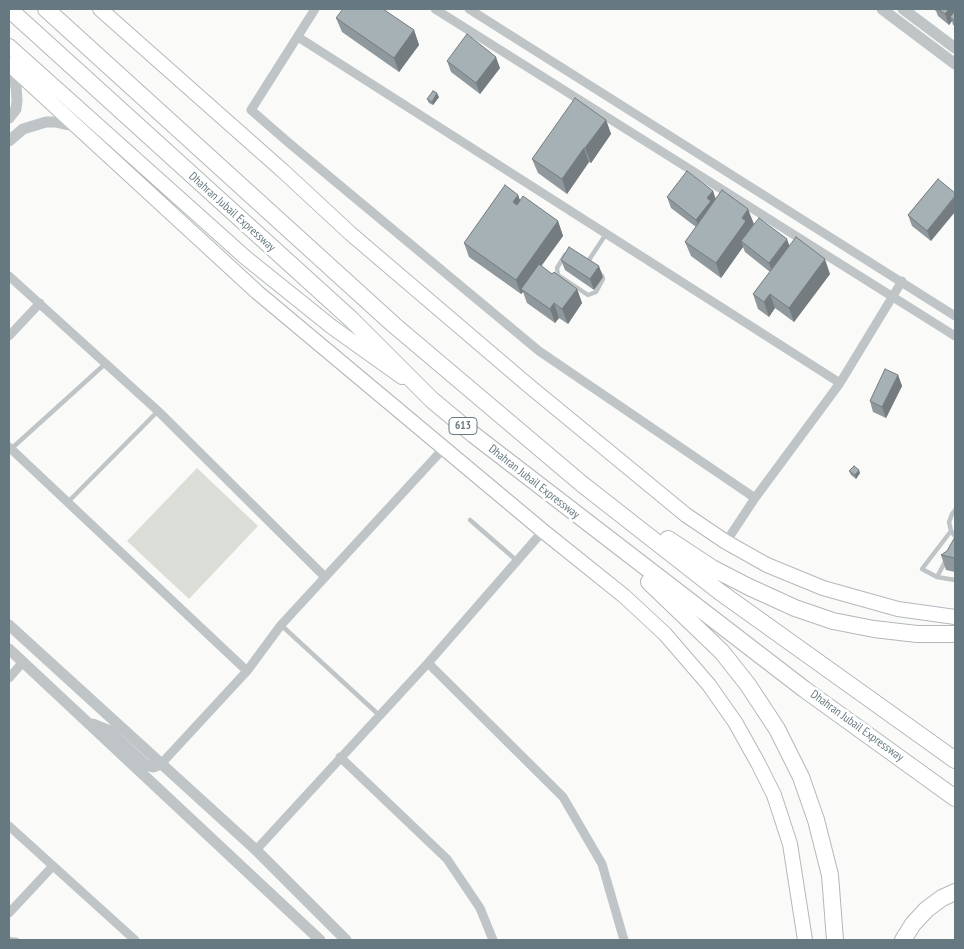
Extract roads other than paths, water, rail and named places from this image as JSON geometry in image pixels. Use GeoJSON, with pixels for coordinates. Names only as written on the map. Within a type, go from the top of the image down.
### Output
{"type":"FeatureCollection","features":[{"type":"Feature","properties":{"kind":"highway","name":"Dhahran Jubail Expressway"},"geometry":{"type":"LineString","coordinates":[[9,9],[352,320],[432,400],[577,516],[804,688],[955,798]]}},
{"type":"Feature","properties":{"kind":"highway","name":"Dhahran Jubail Expressway"},"geometry":{"type":"LineString","coordinates":[[46,9],[394,325],[582,484],[720,592],[955,760]]}},
{"type":"Feature","properties":{"kind":"highway"},"geometry":{"type":"LineString","coordinates":[[53,9],[96,55]]}},
{"type":"Feature","properties":{"kind":"highway"},"geometry":{"type":"LineString","coordinates":[[582,484],[712,568],[795,608],[833,621],[874,629],[917,634],[955,634]]}},
{"type":"Feature","properties":{"kind":"highway"},"geometry":{"type":"LineString","coordinates":[[577,516],[722,652],[748,685],[777,729],[801,777],[816,820],[830,875],[834,936]]}},
{"type":"Feature","properties":{"kind":"highway"},"geometry":{"type":"LineString","coordinates":[[903,940],[913,924],[927,909],[942,898],[955,892]]}},
{"type":"Feature","properties":{"kind":"main road"},"geometry":{"type":"LineString","coordinates":[[106,12],[351,234],[686,515],[726,542],[767,565],[823,588],[898,609],[955,617]]}},
{"type":"Feature","properties":{"kind":"main road"},"geometry":{"type":"LineString","coordinates":[[9,46],[246,258],[332,327],[432,400]]}},
{"type":"Feature","properties":{"kind":"main road"},"geometry":{"type":"LineString","coordinates":[[9,66],[257,292],[542,531],[624,596],[665,634],[709,684],[735,722],[774,795],[790,844],[805,940]]}},
{"type":"Feature","properties":{"kind":"street"},"geometry":{"type":"LineString","coordinates":[[315,9],[251,110],[539,351],[756,498]]}},
{"type":"Feature","properties":{"kind":"street"},"geometry":{"type":"LineString","coordinates":[[435,9],[955,336]]}},
{"type":"Feature","properties":{"kind":"street"},"geometry":{"type":"LineString","coordinates":[[469,9],[955,316]]}},
{"type":"Feature","properties":{"kind":"street"},"geometry":{"type":"LineString","coordinates":[[882,9],[955,64]]}},
{"type":"Feature","properties":{"kind":"street"},"geometry":{"type":"LineString","coordinates":[[903,9],[955,48]]}},
{"type":"Feature","properties":{"kind":"street"},"geometry":{"type":"LineString","coordinates":[[298,37],[840,383]]}},
{"type":"Feature","properties":{"kind":"street"},"geometry":{"type":"LineString","coordinates":[[9,66],[16,87],[17,100],[16,109],[9,118]]}},
{"type":"Feature","properties":{"kind":"street"},"geometry":{"type":"LineString","coordinates":[[9,141],[23,129],[46,122],[75,126]]}},
{"type":"Feature","properties":{"kind":"street"},"geometry":{"type":"LineString","coordinates":[[9,276],[158,411],[325,577]]}},
{"type":"Feature","properties":{"kind":"street"},"geometry":{"type":"LineString","coordinates":[[726,542],[840,383],[902,281]]}},
{"type":"Feature","properties":{"kind":"street"},"geometry":{"type":"LineString","coordinates":[[9,336],[40,303]]}},
{"type":"Feature","properties":{"kind":"street"},"geometry":{"type":"LineString","coordinates":[[10,448],[247,671]]}},
{"type":"Feature","properties":{"kind":"street"},"geometry":{"type":"LineString","coordinates":[[89,724],[99,725],[108,730],[146,765],[153,767],[161,764],[247,671],[281,625],[444,448]]}},
{"type":"Feature","properties":{"kind":"street"},"geometry":{"type":"LineString","coordinates":[[256,850],[428,663],[542,531]]}},
{"type":"Feature","properties":{"kind":"street"},"geometry":{"type":"LineString","coordinates":[[9,625],[256,850],[346,940]]}},
{"type":"Feature","properties":{"kind":"street"},"geometry":{"type":"LineString","coordinates":[[9,649],[320,940]]}},
{"type":"Feature","properties":{"kind":"street"},"geometry":{"type":"LineString","coordinates":[[9,678],[28,658],[37,658],[55,673],[65,676]]}},
{"type":"Feature","properties":{"kind":"street"},"geometry":{"type":"LineString","coordinates":[[428,663],[563,797],[602,864],[624,940]]}},
{"type":"Feature","properties":{"kind":"street"},"geometry":{"type":"LineString","coordinates":[[340,757],[447,860],[480,908],[492,940]]}},
{"type":"Feature","properties":{"kind":"street"},"geometry":{"type":"LineString","coordinates":[[9,826],[134,940]]}},
{"type":"Feature","properties":{"kind":"street"},"geometry":{"type":"LineString","coordinates":[[9,913],[52,867]]}},
{"type":"Feature","properties":{"kind":"lane"},"geometry":{"type":"LineString","coordinates":[[587,263],[606,234]]}},
{"type":"Feature","properties":{"kind":"lane"},"geometry":{"type":"LineString","coordinates":[[571,254],[587,263],[599,272],[604,279],[596,292],[588,295],[558,275],[557,271],[564,255],[571,254]]}},
{"type":"Feature","properties":{"kind":"lane"},"geometry":{"type":"LineString","coordinates":[[10,448],[106,363]]}},
{"type":"Feature","properties":{"kind":"lane"},"geometry":{"type":"LineString","coordinates":[[68,502],[158,411]]}},
{"type":"Feature","properties":{"kind":"lane"},"geometry":{"type":"LineString","coordinates":[[955,510],[949,522],[955,536]]}},
{"type":"Feature","properties":{"kind":"lane"},"geometry":{"type":"LineString","coordinates":[[470,520],[516,560]]}},
{"type":"Feature","properties":{"kind":"lane"},"geometry":{"type":"LineString","coordinates":[[951,530],[922,569],[937,577],[955,580]]}},
{"type":"Feature","properties":{"kind":"lane"},"geometry":{"type":"LineString","coordinates":[[937,577],[948,556]]}},
{"type":"Feature","properties":{"kind":"lane"},"geometry":{"type":"LineString","coordinates":[[281,625],[379,715]]}},
{"type":"Feature","properties":{"kind":"lane"},"geometry":{"type":"LineString","coordinates":[[9,939],[17,940]]}}]}
